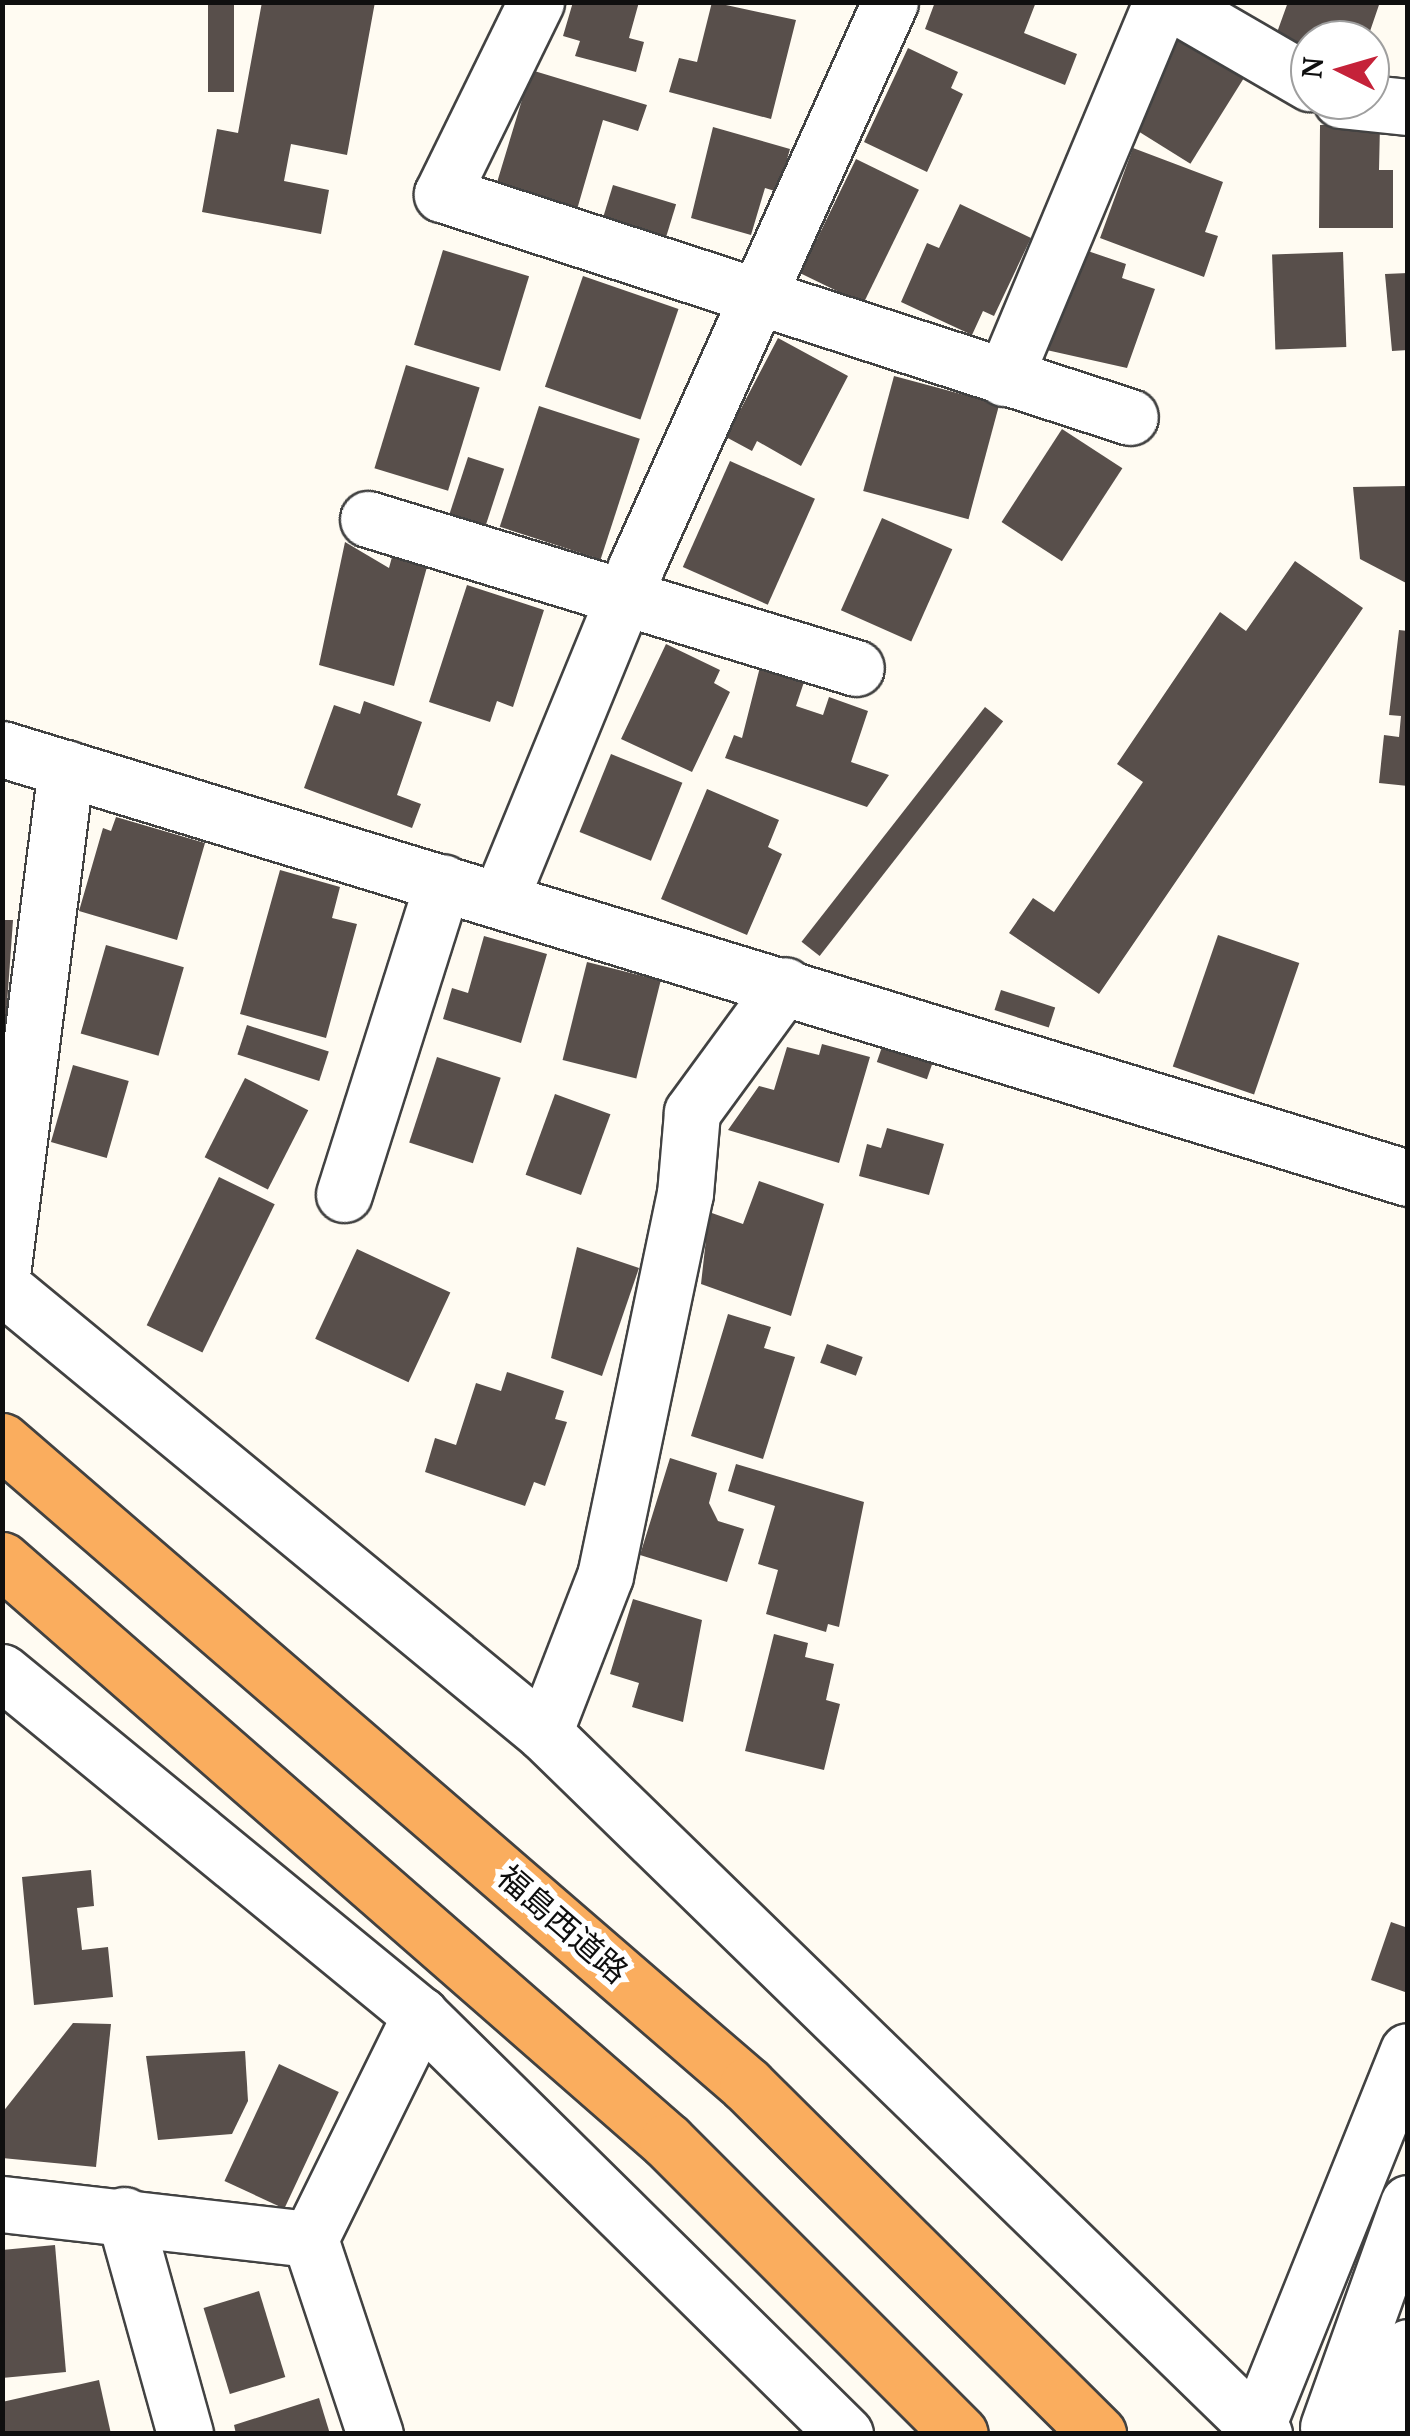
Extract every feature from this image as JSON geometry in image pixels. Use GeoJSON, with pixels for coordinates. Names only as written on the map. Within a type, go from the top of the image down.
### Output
{"type":"FeatureCollection","features":[{"type":"Feature","properties":{"kind":"highway","name":"福島西道路"},"geometry":{"type":"LineString","coordinates":[[2,1441],[747,2084],[1098,2434]]}},
{"type":"Feature","properties":{"kind":"highway"},"geometry":{"type":"LineString","coordinates":[[2,1560],[653,2128],[960,2434]]}},
{"type":"Feature","properties":{"kind":"street"},"geometry":{"type":"LineString","coordinates":[[536,2],[442,194],[1130,417]]}},
{"type":"Feature","properties":{"kind":"street"},"geometry":{"type":"LineString","coordinates":[[1004,378],[1160,2]]}},
{"type":"Feature","properties":{"kind":"street"},"geometry":{"type":"LineString","coordinates":[[1170,2],[1290,71]]}},
{"type":"Feature","properties":{"kind":"street"},"geometry":{"type":"LineString","coordinates":[[500,898],[623,600],[758,299],[877,5]]}},
{"type":"Feature","properties":{"kind":"street"},"geometry":{"type":"LineString","coordinates":[[368,519],[623,600],[856,668]]}},
{"type":"Feature","properties":{"kind":"street"},"geometry":{"type":"LineString","coordinates":[[2,750],[784,984],[1408,1178]]}},
{"type":"Feature","properties":{"kind":"street"},"geometry":{"type":"LineString","coordinates":[[2,1275],[66,768]]}},
{"type":"Feature","properties":{"kind":"street"},"geometry":{"type":"LineString","coordinates":[[344,1194],[443,882]]}},
{"type":"Feature","properties":{"kind":"street"},"geometry":{"type":"LineString","coordinates":[[544,1733],[605,1576],[685,1194],[692,1112],[784,984]]}},
{"type":"Feature","properties":{"kind":"street"},"geometry":{"type":"LineString","coordinates":[[2,1286],[544,1733],[1261,2430],[1408,2051]]}},
{"type":"Feature","properties":{"kind":"street"},"geometry":{"type":"LineString","coordinates":[[2,1672],[420,2015],[845,2434]]}},
{"type":"Feature","properties":{"kind":"street"},"geometry":{"type":"LineString","coordinates":[[375,2434],[310,2239],[420,2015]]}},
{"type":"Feature","properties":{"kind":"street"},"geometry":{"type":"LineString","coordinates":[[1352,2430],[1408,2203]]}},
{"type":"Feature","properties":{"kind":"street"},"geometry":{"type":"LineString","coordinates":[[2,2204],[310,2239]]}},
{"type":"Feature","properties":{"kind":"street"},"geometry":{"type":"LineString","coordinates":[[124,2215],[185,2434]]}},
{"type":"Feature","properties":{"kind":"street"},"geometry":{"type":"LineString","coordinates":[[1352,2430],[1408,2347]]}},
{"type":"Feature","properties":{"kind":"building"},"geometry":{"type":"Polygon","coordinates":[[[208,2],[234,2],[234,92],[208,92],[208,2]]]}},
{"type":"Feature","properties":{"kind":"building"},"geometry":{"type":"Polygon","coordinates":[[[262,2],[375,2],[347,155],[291,144],[284,181],[329,190],[321,234],[202,212],[217,129],[238,133],[262,2]]]}},
{"type":"Feature","properties":{"kind":"building"},"geometry":{"type":"Polygon","coordinates":[[[573,2],[639,2],[629,38],[644,42],[636,72],[575,56],[580,41],[563,36],[573,2]]]}},
{"type":"Feature","properties":{"kind":"building"},"geometry":{"type":"Polygon","coordinates":[[[712,2],[796,20],[771,119],[669,92],[679,58],[697,62],[712,2]]]}},
{"type":"Feature","properties":{"kind":"building"},"geometry":{"type":"Polygon","coordinates":[[[935,2],[1036,2],[1024,33],[1077,54],[1065,85],[925,29],[935,2]]]}},
{"type":"Feature","properties":{"kind":"building"},"geometry":{"type":"Polygon","coordinates":[[[1288,2],[1380,2],[1374,20],[1290,20],[1290,43],[1275,38],[1288,2]]]}},
{"type":"Feature","properties":{"kind":"building"},"geometry":{"type":"Polygon","coordinates":[[[1182,30],[1248,71],[1190,164],[1124,122],[1182,30]]]}},
{"type":"Feature","properties":{"kind":"building"},"geometry":{"type":"Polygon","coordinates":[[[908,48],[958,72],[951,88],[963,94],[927,172],[864,142],[908,48]]]}},
{"type":"Feature","properties":{"kind":"building"},"geometry":{"type":"Polygon","coordinates":[[[531,70],[647,105],[638,131],[603,120],[576,213],[495,189],[531,70]]]}},
{"type":"Feature","properties":{"kind":"building"},"geometry":{"type":"Polygon","coordinates":[[[1320,125],[1380,125],[1379,170],[1393,170],[1393,228],[1319,228],[1320,125]]]}},
{"type":"Feature","properties":{"kind":"building"},"geometry":{"type":"Polygon","coordinates":[[[713,127],[790,149],[778,192],[765,188],[751,235],[691,218],[713,127]]]}},
{"type":"Feature","properties":{"kind":"building"},"geometry":{"type":"Polygon","coordinates":[[[1133,148],[1223,182],[1205,232],[1218,236],[1204,277],[1100,238],[1133,148]]]}},
{"type":"Feature","properties":{"kind":"building"},"geometry":{"type":"Polygon","coordinates":[[[856,159],[919,190],[863,304],[800,273],[856,159]]]}},
{"type":"Feature","properties":{"kind":"building"},"geometry":{"type":"Polygon","coordinates":[[[613,185],[676,204],[664,244],[601,224],[613,185]]]}},
{"type":"Feature","properties":{"kind":"building"},"geometry":{"type":"Polygon","coordinates":[[[960,204],[1031,238],[994,316],[983,311],[972,335],[901,302],[927,243],[939,248],[960,204]]]}},
{"type":"Feature","properties":{"kind":"building"},"geometry":{"type":"Polygon","coordinates":[[[1079,248],[1126,264],[1122,278],[1155,289],[1127,368],[1042,349],[1079,248]]]}},
{"type":"Feature","properties":{"kind":"building"},"geometry":{"type":"Polygon","coordinates":[[[443,250],[529,276],[500,371],[414,345],[443,250]]]}},
{"type":"Feature","properties":{"kind":"building"},"geometry":{"type":"Polygon","coordinates":[[[1343,252],[1346,347],[1275,349],[1272,254],[1343,252]]]}},
{"type":"Feature","properties":{"kind":"building"},"geometry":{"type":"Polygon","coordinates":[[[1408,273],[1408,350],[1392,351],[1385,274],[1408,273]]]}},
{"type":"Feature","properties":{"kind":"building"},"geometry":{"type":"Polygon","coordinates":[[[583,276],[678,309],[640,420],[545,387],[583,276]]]}},
{"type":"Feature","properties":{"kind":"building"},"geometry":{"type":"Polygon","coordinates":[[[778,338],[848,376],[801,466],[757,441],[752,451],[726,437],[778,338]]]}},
{"type":"Feature","properties":{"kind":"building"},"geometry":{"type":"Polygon","coordinates":[[[406,365],[480,388],[448,491],[374,468],[406,365]]]}},
{"type":"Feature","properties":{"kind":"building"},"geometry":{"type":"Polygon","coordinates":[[[894,376],[999,404],[968,519],[863,491],[894,376]]]}},
{"type":"Feature","properties":{"kind":"building"},"geometry":{"type":"Polygon","coordinates":[[[539,406],[640,439],[601,560],[500,527],[539,406]]]}},
{"type":"Feature","properties":{"kind":"building"},"geometry":{"type":"Polygon","coordinates":[[[1062,429],[1122,468],[1062,561],[1002,522],[1062,429]]]}},
{"type":"Feature","properties":{"kind":"building"},"geometry":{"type":"Polygon","coordinates":[[[468,457],[504,469],[486,526],[449,514],[468,457]]]}},
{"type":"Feature","properties":{"kind":"building"},"geometry":{"type":"Polygon","coordinates":[[[730,461],[815,499],[768,605],[683,567],[730,461]]]}},
{"type":"Feature","properties":{"kind":"building"},"geometry":{"type":"Polygon","coordinates":[[[1408,486],[1408,584],[1360,559],[1353,487],[1408,486]]]}},
{"type":"Feature","properties":{"kind":"building"},"geometry":{"type":"Polygon","coordinates":[[[882,518],[952,549],[911,642],[841,610],[882,518]]]}},
{"type":"Feature","properties":{"kind":"building"},"geometry":{"type":"Polygon","coordinates":[[[345,542],[389,568],[392,557],[427,567],[394,686],[319,665],[345,542]]]}},
{"type":"Feature","properties":{"kind":"building"},"geometry":{"type":"Polygon","coordinates":[[[1295,561],[1363,608],[1099,994],[1009,933],[1033,898],[1054,912],[1143,782],[1117,764],[1220,612],[1246,631],[1295,561]]]}},
{"type":"Feature","properties":{"kind":"building"},"geometry":{"type":"Polygon","coordinates":[[[467,585],[544,610],[513,707],[497,701],[490,722],[429,702],[467,585]]]}},
{"type":"Feature","properties":{"kind":"building"},"geometry":{"type":"Polygon","coordinates":[[[1399,630],[1408,631],[1408,786],[1379,783],[1384,735],[1399,737],[1401,716],[1389,715],[1399,630]]]}},
{"type":"Feature","properties":{"kind":"building"},"geometry":{"type":"Polygon","coordinates":[[[666,644],[720,670],[714,683],[730,692],[692,772],[621,739],[666,644]]]}},
{"type":"Feature","properties":{"kind":"building"},"geometry":{"type":"Polygon","coordinates":[[[761,663],[805,679],[796,706],[823,715],[829,697],[868,711],[851,762],[889,775],[867,807],[725,758],[734,735],[742,738],[761,663]]]}},
{"type":"Feature","properties":{"kind":"building"},"geometry":{"type":"Polygon","coordinates":[[[364,701],[422,722],[397,795],[421,804],[412,828],[304,788],[334,705],[360,714],[364,701]]]}},
{"type":"Feature","properties":{"kind":"building"},"geometry":{"type":"Polygon","coordinates":[[[985,707],[1003,721],[820,956],[802,942],[985,707]]]}},
{"type":"Feature","properties":{"kind":"building"},"geometry":{"type":"Polygon","coordinates":[[[611,754],[682,783],[651,861],[580,832],[611,754]]]}},
{"type":"Feature","properties":{"kind":"building"},"geometry":{"type":"Polygon","coordinates":[[[707,789],[779,820],[768,847],[782,854],[747,935],[661,899],[707,789]]]}},
{"type":"Feature","properties":{"kind":"building"},"geometry":{"type":"Polygon","coordinates":[[[116,817],[205,843],[177,940],[79,911],[103,828],[111,831],[116,817]]]}},
{"type":"Feature","properties":{"kind":"building"},"geometry":{"type":"Polygon","coordinates":[[[280,870],[340,887],[332,918],[357,924],[326,1038],[240,1014],[280,870]]]}},
{"type":"Feature","properties":{"kind":"building"},"geometry":{"type":"Polygon","coordinates":[[[2,920],[13,920],[5,1033],[2,1033],[2,920]]]}},
{"type":"Feature","properties":{"kind":"building"},"geometry":{"type":"Polygon","coordinates":[[[1218,935],[1299,963],[1254,1094],[1173,1066],[1218,935]]]}},
{"type":"Feature","properties":{"kind":"building"},"geometry":{"type":"Polygon","coordinates":[[[484,936],[547,954],[521,1043],[443,1019],[452,988],[468,993],[484,936]]]}},
{"type":"Feature","properties":{"kind":"building"},"geometry":{"type":"Polygon","coordinates":[[[106,945],[184,967],[159,1056],[81,1033],[106,945]]]}},
{"type":"Feature","properties":{"kind":"building"},"geometry":{"type":"Polygon","coordinates":[[[587,962],[661,980],[636,1078],[563,1060],[587,962]]]}},
{"type":"Feature","properties":{"kind":"building"},"geometry":{"type":"Polygon","coordinates":[[[1001,990],[1055,1008],[1049,1028],[995,1010],[1001,990]]]}},
{"type":"Feature","properties":{"kind":"building"},"geometry":{"type":"Polygon","coordinates":[[[247,1025],[329,1052],[319,1081],[237,1054],[247,1025]]]}},
{"type":"Feature","properties":{"kind":"building"},"geometry":{"type":"Polygon","coordinates":[[[822,1044],[870,1057],[839,1163],[728,1130],[759,1086],[774,1090],[787,1047],[819,1055],[822,1044]]]}},
{"type":"Feature","properties":{"kind":"building"},"geometry":{"type":"Polygon","coordinates":[[[883,1044],[933,1061],[927,1079],[877,1062],[883,1044]]]}},
{"type":"Feature","properties":{"kind":"building"},"geometry":{"type":"Polygon","coordinates":[[[437,1057],[501,1078],[473,1163],[409,1143],[437,1057]]]}},
{"type":"Feature","properties":{"kind":"building"},"geometry":{"type":"Polygon","coordinates":[[[73,1065],[129,1081],[107,1158],[51,1142],[73,1065]]]}},
{"type":"Feature","properties":{"kind":"building"},"geometry":{"type":"Polygon","coordinates":[[[245,1078],[308,1110],[268,1190],[205,1157],[245,1078]]]}},
{"type":"Feature","properties":{"kind":"building"},"geometry":{"type":"Polygon","coordinates":[[[555,1094],[610,1114],[581,1195],[526,1175],[555,1094]]]}},
{"type":"Feature","properties":{"kind":"building"},"geometry":{"type":"Polygon","coordinates":[[[887,1128],[944,1144],[929,1195],[859,1176],[867,1144],[881,1148],[887,1128]]]}},
{"type":"Feature","properties":{"kind":"building"},"geometry":{"type":"Polygon","coordinates":[[[219,1177],[275,1204],[202,1352],[147,1325],[219,1177]]]}},
{"type":"Feature","properties":{"kind":"building"},"geometry":{"type":"Polygon","coordinates":[[[759,1181],[824,1204],[791,1316],[701,1284],[709,1212],[743,1224],[759,1181]]]}},
{"type":"Feature","properties":{"kind":"building"},"geometry":{"type":"Polygon","coordinates":[[[577,1247],[639,1268],[602,1376],[551,1358],[577,1247]]]}},
{"type":"Feature","properties":{"kind":"building"},"geometry":{"type":"Polygon","coordinates":[[[357,1249],[450,1293],[409,1382],[315,1339],[357,1249]]]}},
{"type":"Feature","properties":{"kind":"building"},"geometry":{"type":"Polygon","coordinates":[[[728,1314],[771,1327],[764,1348],[795,1357],[763,1459],[691,1436],[728,1314]]]}},
{"type":"Feature","properties":{"kind":"building"},"geometry":{"type":"Polygon","coordinates":[[[827,1344],[863,1357],[856,1376],[820,1363],[827,1344]]]}},
{"type":"Feature","properties":{"kind":"building"},"geometry":{"type":"Polygon","coordinates":[[[507,1372],[564,1391],[555,1419],[567,1422],[545,1486],[534,1482],[525,1506],[425,1472],[435,1438],[456,1445],[476,1383],[501,1391],[507,1372]]]}},
{"type":"Feature","properties":{"kind":"building"},"geometry":{"type":"Polygon","coordinates":[[[670,1458],[717,1473],[709,1503],[718,1521],[744,1529],[727,1582],[640,1555],[670,1458]]]}},
{"type":"Feature","properties":{"kind":"building"},"geometry":{"type":"Polygon","coordinates":[[[736,1464],[864,1502],[839,1627],[828,1624],[826,1632],[766,1614],[778,1570],[758,1564],[775,1506],[728,1491],[736,1464]]]}},
{"type":"Feature","properties":{"kind":"building"},"geometry":{"type":"Polygon","coordinates":[[[633,1599],[702,1620],[683,1722],[632,1707],[639,1683],[610,1674],[633,1599]]]}},
{"type":"Feature","properties":{"kind":"building"},"geometry":{"type":"Polygon","coordinates":[[[774,1634],[808,1643],[805,1657],[834,1664],[826,1700],[840,1704],[824,1770],[745,1751],[774,1634]]]}},
{"type":"Feature","properties":{"kind":"building"},"geometry":{"type":"Polygon","coordinates":[[[91,1870],[94,1906],[77,1908],[82,1950],[108,1947],[113,1997],[34,2005],[22,1877],[91,1870]]]}},
{"type":"Feature","properties":{"kind":"building"},"geometry":{"type":"Polygon","coordinates":[[[1391,1922],[1408,1928],[1405,1992],[1371,1980],[1391,1922]]]}},
{"type":"Feature","properties":{"kind":"building"},"geometry":{"type":"Polygon","coordinates":[[[73,2023],[111,2024],[96,2167],[2,2158],[2,2113],[73,2023]]]}},
{"type":"Feature","properties":{"kind":"building"},"geometry":{"type":"Polygon","coordinates":[[[245,2051],[248,2101],[232,2134],[158,2140],[146,2056],[245,2051]]]}},
{"type":"Feature","properties":{"kind":"building"},"geometry":{"type":"Polygon","coordinates":[[[279,2064],[339,2092],[284,2209],[224,2181],[279,2064]]]}},
{"type":"Feature","properties":{"kind":"building"},"geometry":{"type":"Polygon","coordinates":[[[55,2245],[66,2372],[2,2378],[2,2250],[55,2245]]]}},
{"type":"Feature","properties":{"kind":"building"},"geometry":{"type":"Polygon","coordinates":[[[259,2291],[285,2377],[230,2394],[204,2308],[259,2291]]]}},
{"type":"Feature","properties":{"kind":"building"},"geometry":{"type":"Polygon","coordinates":[[[99,2380],[111,2434],[2,2434],[2,2402],[99,2380]]]}},
{"type":"Feature","properties":{"kind":"building"},"geometry":{"type":"Polygon","coordinates":[[[319,2398],[330,2434],[236,2434],[234,2425],[319,2398]]]}}]}
